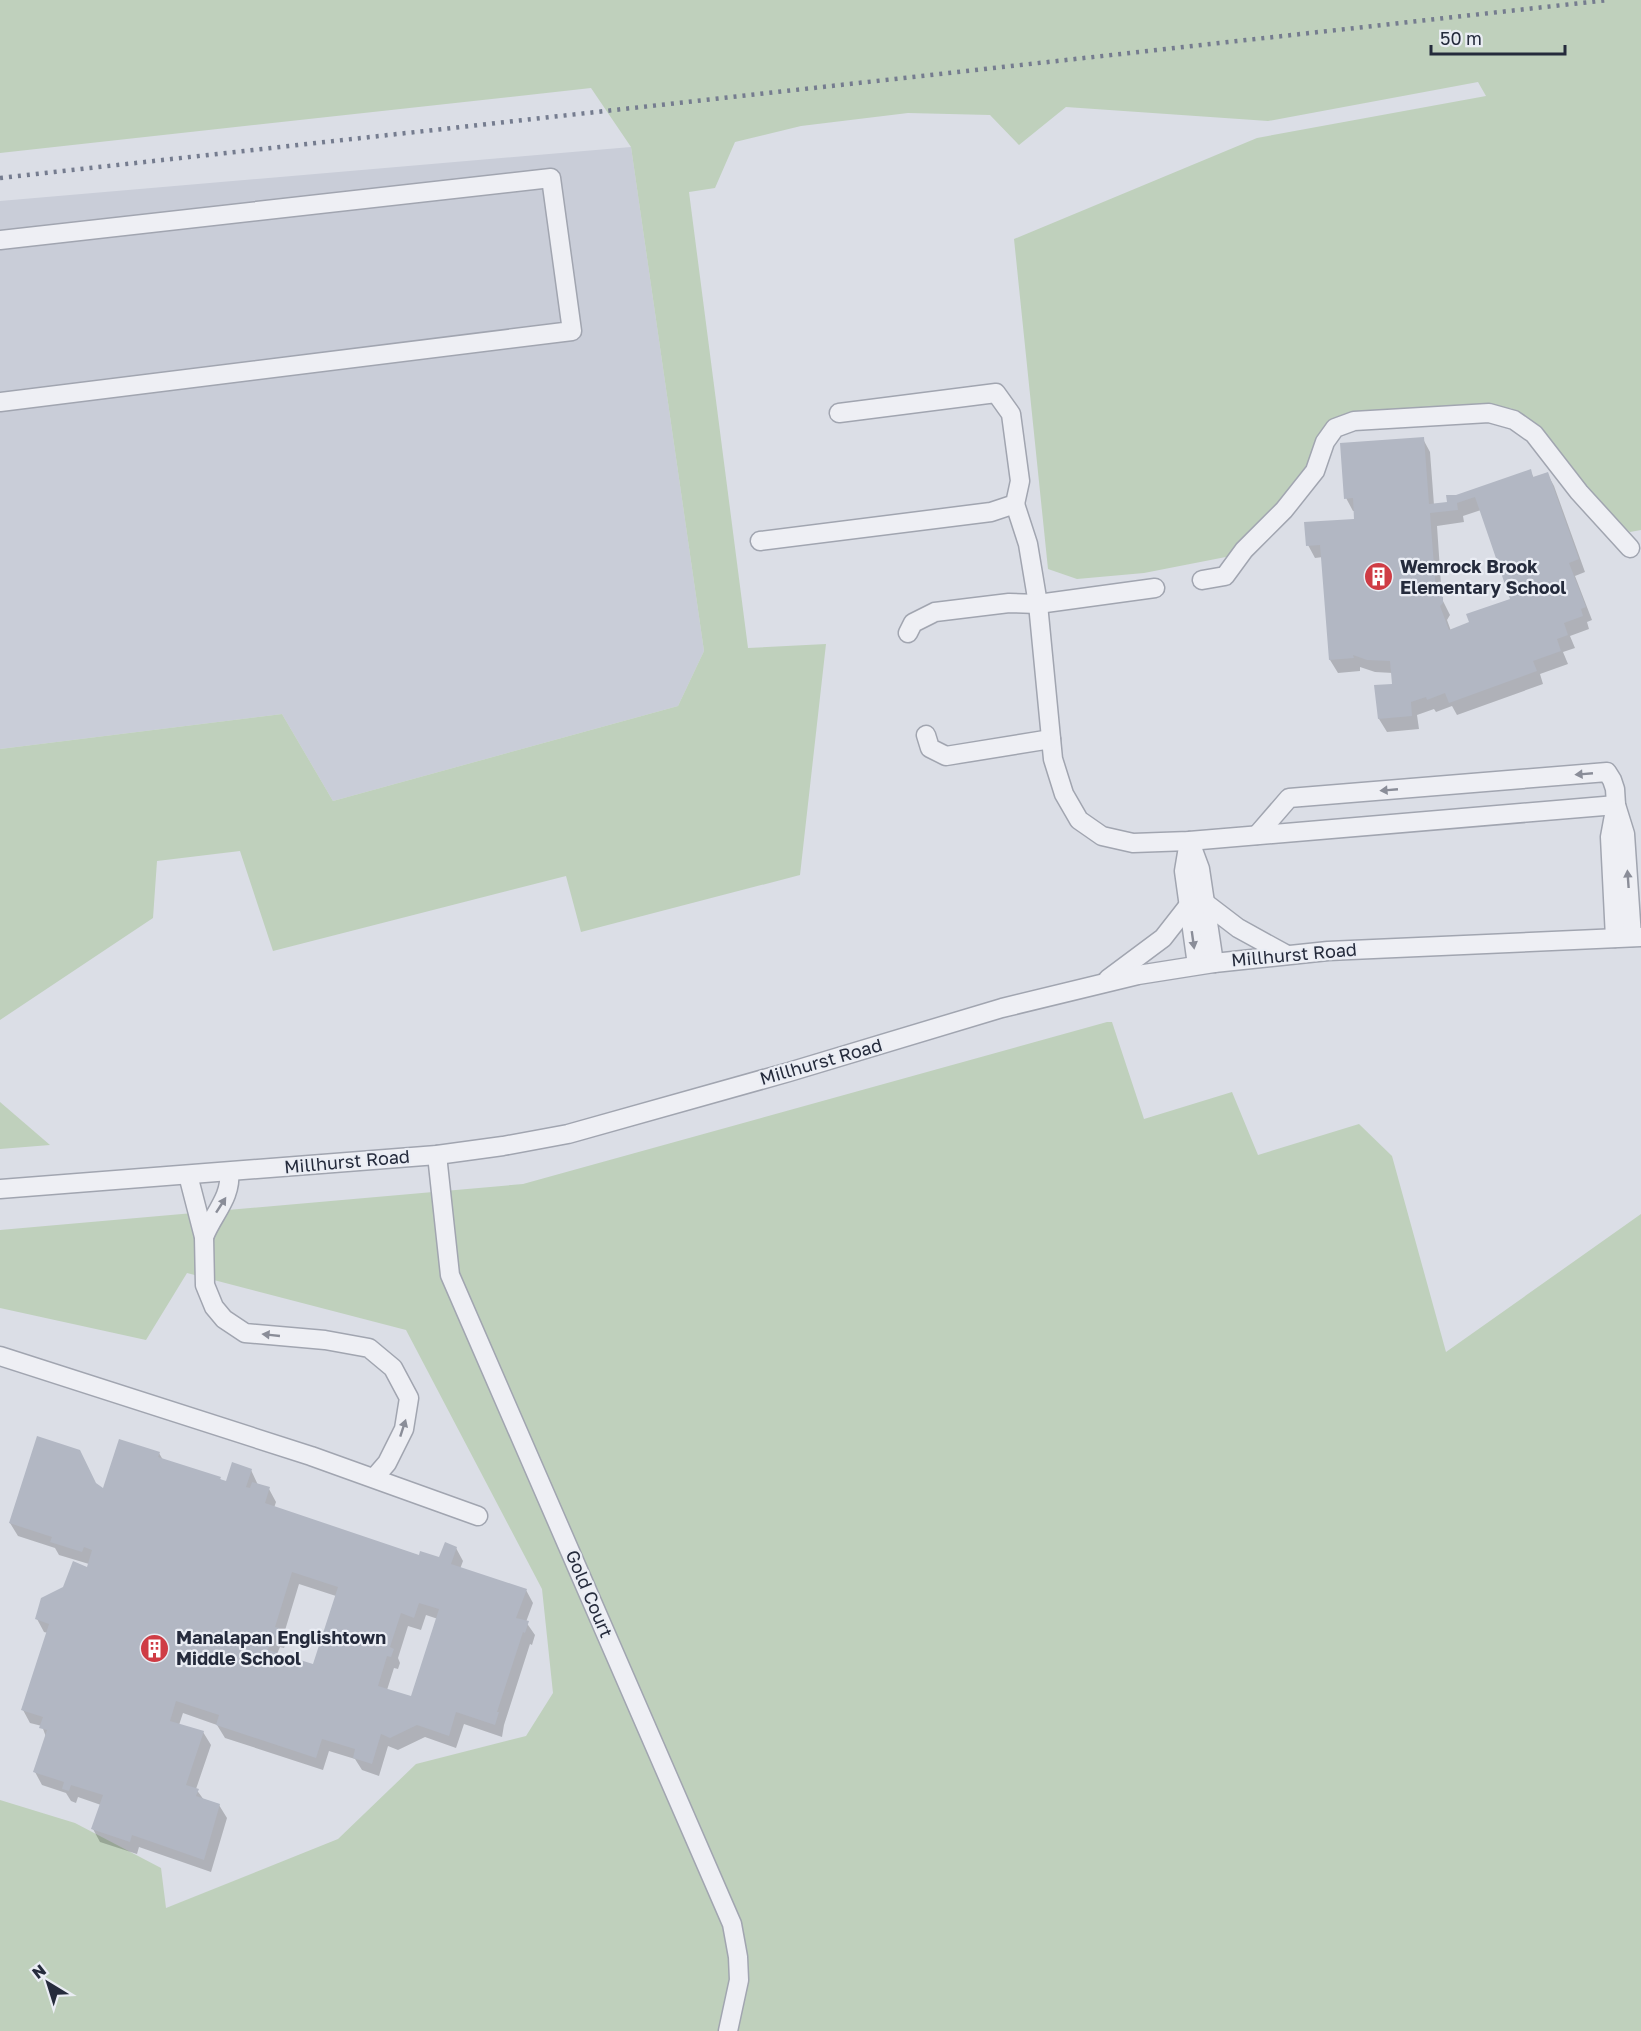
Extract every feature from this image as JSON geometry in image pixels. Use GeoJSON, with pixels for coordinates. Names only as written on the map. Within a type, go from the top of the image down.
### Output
{"type":"FeatureCollection","features":[{"type":"Feature","properties":{"kind":"street"},"geometry":{"type":"LineString","coordinates":[[0,240],[551,178],[572,331],[0,402]]}},
{"type":"Feature","properties":{"kind":"street"},"geometry":{"type":"LineString","coordinates":[[839,413],[996,393],[1011,414],[1020,481],[1015,504],[1028,544],[1038,604],[1053,759],[1064,794],[1078,820],[1102,836],[1133,843],[1189,841],[1616,805]]}},
{"type":"Feature","properties":{"kind":"street"},"geometry":{"type":"LineString","coordinates":[[1202,580],[1225,576],[1244,550],[1284,510],[1316,471],[1325,442],[1335,428],[1354,421],[1489,413],[1514,420],[1534,434],[1579,492],[1630,548]]}},
{"type":"Feature","properties":{"kind":"street"},"geometry":{"type":"LineString","coordinates":[[760,541],[991,512],[1015,504]]}},
{"type":"Feature","properties":{"kind":"street"},"geometry":{"type":"LineString","coordinates":[[908,633],[913,623],[935,612],[1009,603],[1038,604],[1155,588]]}},
{"type":"Feature","properties":{"kind":"street"},"geometry":{"type":"LineString","coordinates":[[926,735],[930,748],[946,756],[1052,739]]}},
{"type":"Feature","properties":{"kind":"street"},"geometry":{"type":"LineString","coordinates":[[1257,836],[1289,798],[1607,772],[1615,789],[1616,805],[1625,834],[1629,938]]}},
{"type":"Feature","properties":{"kind":"street"},"geometry":{"type":"LineString","coordinates":[[1189,841],[1184,871],[1196,904],[1205,964]]}},
{"type":"Feature","properties":{"kind":"street"},"geometry":{"type":"LineString","coordinates":[[1196,904],[1287,955]]}},
{"type":"Feature","properties":{"kind":"street"},"geometry":{"type":"LineString","coordinates":[[1104,982],[1163,938],[1196,904]]}},
{"type":"Feature","properties":{"kind":"street","name":"Millhurst Road"},"geometry":{"type":"LineString","coordinates":[[0,1189],[437,1155],[568,1134],[789,1072],[1002,1008],[1104,982],[1205,964],[1287,955],[1424,946],[1629,938]]}},
{"type":"Feature","properties":{"kind":"street","name":"Gold Court"},"geometry":{"type":"LineString","coordinates":[[437,1155],[450,1275],[732,1924],[738,1957],[739,1980],[728,2031]]}},
{"type":"Feature","properties":{"kind":"street"},"geometry":{"type":"LineString","coordinates":[[204,1237],[213,1217],[227,1196],[231,1184],[229,1172]]}},
{"type":"Feature","properties":{"kind":"street"},"geometry":{"type":"LineString","coordinates":[[188,1175],[204,1237],[205,1285],[214,1307],[224,1319],[245,1333],[325,1340],[369,1348],[393,1368],[409,1398],[404,1429],[387,1463],[374,1478]]}},
{"type":"Feature","properties":{"kind":"street"},"geometry":{"type":"LineString","coordinates":[[0,1356],[311,1456],[478,1516]]}},
{"type":"Feature","properties":{"kind":"shaded area"},"geometry":{"type":"Polygon","coordinates":[[[631,147],[704,651],[678,706],[333,801],[282,714],[0,749],[0,201],[631,147]]]}},
{"type":"Feature","properties":{"kind":"green space"},"geometry":{"type":"Polygon","coordinates":[[[0,0],[1641,0],[1641,530],[1630,532],[1609,514],[1511,408],[1429,411],[1330,427],[1307,479],[1236,555],[1144,573],[1077,579],[1048,569],[1014,239],[1257,138],[1486,96],[1478,82],[1268,121],[1066,107],[1019,145],[990,115],[908,113],[801,126],[735,142],[715,188],[689,192],[748,648],[826,644],[800,875],[581,932],[566,876],[273,951],[240,851],[157,861],[153,918],[0,1020],[0,749],[282,714],[333,801],[678,706],[704,651],[631,147],[591,88],[0,153],[0,0]]]}},
{"type":"Feature","properties":{"kind":"green space"},"geometry":{"type":"Polygon","coordinates":[[[1112,1022],[1144,1119],[1232,1092],[1258,1155],[1359,1124],[1392,1156],[1446,1352],[1641,1214],[1641,2031],[0,2031],[0,1800],[75,1823],[161,1868],[166,1908],[338,1839],[416,1764],[526,1736],[553,1693],[542,1589],[406,1330],[187,1273],[146,1340],[0,1308],[0,1230],[523,1184],[1112,1022]]]}},
{"type":"Feature","properties":{"kind":"green space"},"geometry":{"type":"Polygon","coordinates":[[[0,1102],[50,1145],[0,1149],[0,1102]]]}},
{"type":"Feature","properties":{"kind":"building","name":"Wemrock Brook Elementary School"},"geometry":{"type":"Polygon","coordinates":[[[1424,437],[1429,504],[1447,502],[1446,495],[1456,495],[1531,469],[1533,477],[1548,472],[1579,559],[1569,563],[1586,607],[1581,609],[1583,616],[1564,623],[1568,635],[1557,639],[1561,651],[1533,661],[1537,671],[1449,703],[1445,693],[1427,700],[1426,697],[1411,702],[1412,716],[1378,719],[1374,685],[1392,684],[1390,661],[1367,660],[1353,655],[1354,658],[1329,660],[1320,545],[1306,546],[1304,522],[1354,519],[1353,498],[1344,499],[1340,443],[1424,437]],[[1475,497],[1457,503],[1458,510],[1430,513],[1436,592],[1443,597],[1443,603],[1440,606],[1449,630],[1469,622],[1466,614],[1510,599],[1475,497]]]}},
{"type":"Feature","properties":{"kind":"building","name":"Manalapan Englishtown Middle School"},"geometry":{"type":"Polygon","coordinates":[[[37,1436],[80,1450],[96,1483],[103,1488],[119,1439],[160,1452],[158,1457],[221,1477],[220,1479],[226,1481],[232,1462],[252,1469],[246,1487],[250,1488],[252,1482],[270,1487],[265,1503],[419,1555],[420,1551],[439,1557],[445,1542],[457,1547],[451,1564],[527,1589],[516,1618],[529,1621],[525,1633],[523,1632],[497,1712],[499,1712],[495,1725],[456,1712],[449,1736],[417,1725],[390,1738],[381,1734],[372,1764],[353,1758],[355,1749],[322,1739],[316,1758],[216,1725],[219,1715],[176,1701],[170,1721],[204,1731],[186,1785],[199,1789],[196,1796],[220,1804],[204,1860],[132,1835],[130,1842],[91,1829],[103,1795],[71,1785],[69,1791],[62,1789],[64,1782],[33,1772],[47,1730],[39,1728],[43,1717],[21,1710],[49,1624],[35,1619],[41,1598],[63,1587],[73,1561],[87,1567],[92,1550],[84,1547],[82,1552],[50,1542],[52,1537],[9,1523],[37,1436]],[[292,1572],[275,1627],[279,1628],[277,1636],[272,1635],[268,1650],[313,1664],[338,1587],[292,1572]],[[419,1603],[414,1618],[401,1613],[390,1647],[394,1649],[391,1657],[387,1656],[378,1686],[411,1696],[439,1609],[419,1603]]]}},
{"type":"Feature","properties":{"kind":"railway"},"geometry":{"type":"LineString","coordinates":[[0,178],[1608,0]]}},
{"type":"Feature","properties":{"kind":"place","name":"Wemrock Brook Elementary School"},"geometry":{"type":"Point","coordinates":[1379,577]}},
{"type":"Feature","properties":{"kind":"place","name":"Manalapan Englishtown Middle School"},"geometry":{"type":"Point","coordinates":[155,1648]}}]}
